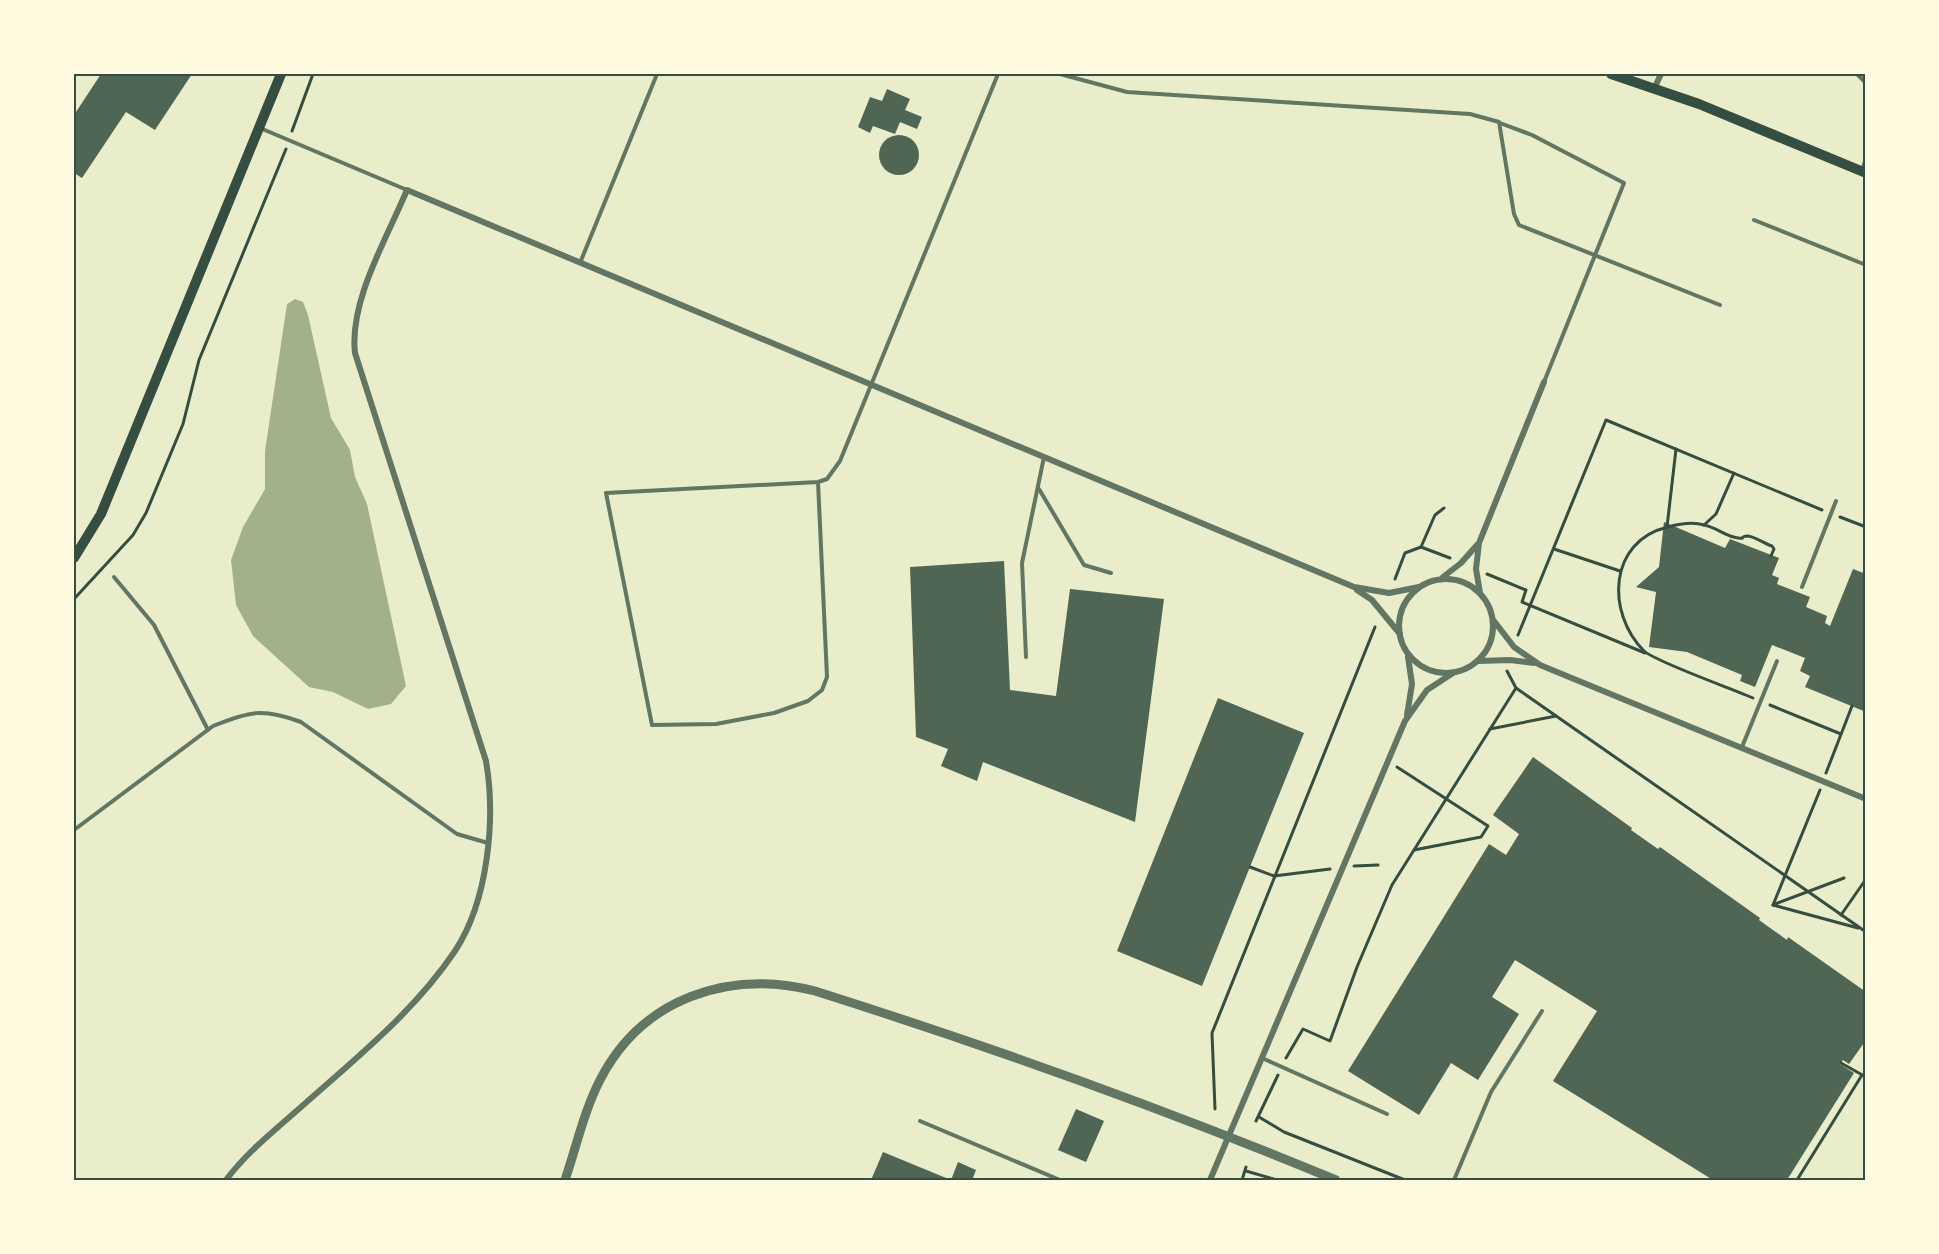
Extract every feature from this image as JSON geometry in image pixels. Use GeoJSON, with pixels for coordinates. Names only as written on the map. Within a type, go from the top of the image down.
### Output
{"type":"FeatureCollection","features":[{"type":"Feature","properties":{"kind":"main road"},"geometry":{"type":"LineString","coordinates":[[74,558],[101,514],[281,74]]}},
{"type":"Feature","properties":{"kind":"main road"},"geometry":{"type":"LineString","coordinates":[[1611,74],[1655,87],[1863,172]]}},
{"type":"Feature","properties":{"kind":"street"},"geometry":{"type":"LineString","coordinates":[[1655,87],[1661,74]]}},
{"type":"Feature","properties":{"kind":"street"},"geometry":{"type":"LineString","coordinates":[[226,1180],[258,1146],[367,1048],[430,984],[464,934],[475,906],[489,843],[491,787],[486,761],[355,353],[353,337],[361,300],[407,190],[1354,588],[1372,600],[1400,634],[1408,655],[1412,684],[1405,721]]}},
{"type":"Feature","properties":{"kind":"street"},"geometry":{"type":"LineString","coordinates":[[1544,382],[1479,543],[1476,569],[1480,594],[1494,621],[1514,647],[1540,665],[1866,799]]}},
{"type":"Feature","properties":{"kind":"street"},"geometry":{"type":"LineString","coordinates":[[1354,588],[1389,593],[1419,587],[1441,578],[1461,563],[1479,543]]}},
{"type":"Feature","properties":{"kind":"street"},"geometry":{"type":"LineString","coordinates":[[1441,578],[1464,581],[1480,594]]}},
{"type":"Feature","properties":{"kind":"street"},"geometry":{"type":"LineString","coordinates":[[1400,634],[1400,613],[1409,595],[1419,587]]}},
{"type":"Feature","properties":{"kind":"street"},"geometry":{"type":"LineString","coordinates":[[1478,661],[1491,642],[1494,621]]}},
{"type":"Feature","properties":{"kind":"street"},"geometry":{"type":"LineString","coordinates":[[1408,655],[1431,673],[1453,673]]}},
{"type":"Feature","properties":{"kind":"street"},"geometry":{"type":"LineString","coordinates":[[1210,1180],[1405,721],[1426,690],[1478,661],[1510,660],[1540,665]]}},
{"type":"Feature","properties":{"kind":"street"},"geometry":{"type":"LineString","coordinates":[[565,1180],[599,1081],[629,1039],[652,1018],[682,1000],[718,987],[745,983],[773,983],[815,991],[979,1043],[1228,1136],[1336,1180]]}},
{"type":"Feature","properties":{"kind":"lane"},"geometry":{"type":"LineString","coordinates":[[580,262],[657,74]]}},
{"type":"Feature","properties":{"kind":"lane"},"geometry":{"type":"LineString","coordinates":[[818,482],[827,677],[822,690],[808,701],[769,714],[716,724],[652,725],[606,493],[818,482],[827,479],[840,461],[873,385],[998,74]]}},
{"type":"Feature","properties":{"kind":"lane"},"geometry":{"type":"LineString","coordinates":[[1060,74],[1127,92],[1470,114],[1533,135],[1624,183],[1544,382]]}},
{"type":"Feature","properties":{"kind":"lane"},"geometry":{"type":"LineString","coordinates":[[1857,74],[1866,83]]}},
{"type":"Feature","properties":{"kind":"lane"},"geometry":{"type":"LineString","coordinates":[[1499,122],[1514,214],[1519,225],[1720,305]]}},
{"type":"Feature","properties":{"kind":"lane"},"geometry":{"type":"LineString","coordinates":[[259,128],[407,190]]}},
{"type":"Feature","properties":{"kind":"lane"},"geometry":{"type":"LineString","coordinates":[[1863,172],[1866,159]]}},
{"type":"Feature","properties":{"kind":"lane"},"geometry":{"type":"LineString","coordinates":[[1754,220],[1866,265]]}},
{"type":"Feature","properties":{"kind":"lane"},"geometry":{"type":"LineString","coordinates":[[1026,657],[1022,563],[1044,458]]}},
{"type":"Feature","properties":{"kind":"lane"},"geometry":{"type":"LineString","coordinates":[[1038,488],[1084,565],[1111,573]]}},
{"type":"Feature","properties":{"kind":"lane"},"geometry":{"type":"LineString","coordinates":[[1802,587],[1836,501]]}},
{"type":"Feature","properties":{"kind":"lane"},"geometry":{"type":"LineString","coordinates":[[114,577],[154,625],[208,730]]}},
{"type":"Feature","properties":{"kind":"lane"},"geometry":{"type":"LineString","coordinates":[[1742,747],[1777,661]]}},
{"type":"Feature","properties":{"kind":"lane"},"geometry":{"type":"LineString","coordinates":[[74,830],[208,730],[240,715],[271,711],[301,722],[457,834],[489,843]]}},
{"type":"Feature","properties":{"kind":"lane"},"geometry":{"type":"LineString","coordinates":[[1454,1180],[1491,1092],[1542,1011]]}},
{"type":"Feature","properties":{"kind":"lane"},"geometry":{"type":"LineString","coordinates":[[1262,1058],[1387,1114]]}},
{"type":"Feature","properties":{"kind":"lane"},"geometry":{"type":"LineString","coordinates":[[920,1121],[1060,1180]]}},
{"type":"Feature","properties":{"kind":"path"},"geometry":{"type":"LineString","coordinates":[[74,599],[133,535],[146,513],[183,424],[200,360],[289,140],[313,74]]}},
{"type":"Feature","properties":{"kind":"path"},"geometry":{"type":"LineString","coordinates":[[1518,635],[1606,420],[1866,527]]}},
{"type":"Feature","properties":{"kind":"path"},"geometry":{"type":"LineString","coordinates":[[1667,527],[1676,449]]}},
{"type":"Feature","properties":{"kind":"path"},"geometry":{"type":"LineString","coordinates":[[1704,525],[1716,514],[1734,473]]}},
{"type":"Feature","properties":{"kind":"path"},"geometry":{"type":"LineString","coordinates":[[1421,547],[1435,515],[1444,508]]}},
{"type":"Feature","properties":{"kind":"path"},"geometry":{"type":"LineString","coordinates":[[1646,653],[1630,633],[1617,601],[1621,571],[1639,543],[1667,527],[1704,525],[1737,538],[1749,537],[1772,546],[1774,549],[1771,556]]}},
{"type":"Feature","properties":{"kind":"path"},"geometry":{"type":"LineString","coordinates":[[1395,579],[1405,553],[1421,547],[1450,559]]}},
{"type":"Feature","properties":{"kind":"path"},"geometry":{"type":"LineString","coordinates":[[1554,549],[1621,571]]}},
{"type":"Feature","properties":{"kind":"path"},"geometry":{"type":"LineString","coordinates":[[1485,573],[1526,590],[1522,602],[1841,734]]}},
{"type":"Feature","properties":{"kind":"path"},"geometry":{"type":"LineString","coordinates":[[1215,1109],[1212,1033],[1375,627]]}},
{"type":"Feature","properties":{"kind":"path"},"geometry":{"type":"LineString","coordinates":[[1507,671],[1516,688],[1864,930]]}},
{"type":"Feature","properties":{"kind":"path"},"geometry":{"type":"LineString","coordinates":[[1256,1121],[1282,1065],[1303,1029],[1330,1041],[1357,967],[1392,885],[1516,688]]}},
{"type":"Feature","properties":{"kind":"path"},"geometry":{"type":"LineString","coordinates":[[1773,905],[1852,706]]}},
{"type":"Feature","properties":{"kind":"path"},"geometry":{"type":"LineString","coordinates":[[1490,729],[1556,716]]}},
{"type":"Feature","properties":{"kind":"path"},"geometry":{"type":"LineString","coordinates":[[1388,761],[1488,826],[1481,837],[1414,850]]}},
{"type":"Feature","properties":{"kind":"path"},"geometry":{"type":"LineString","coordinates":[[1250,867],[1274,876],[1378,865]]}},
{"type":"Feature","properties":{"kind":"path"},"geometry":{"type":"LineString","coordinates":[[1773,905],[1844,878]]}},
{"type":"Feature","properties":{"kind":"path"},"geometry":{"type":"LineString","coordinates":[[1841,915],[1866,879]]}},
{"type":"Feature","properties":{"kind":"path"},"geometry":{"type":"LineString","coordinates":[[1773,905],[1864,930]]}},
{"type":"Feature","properties":{"kind":"path"},"geometry":{"type":"LineString","coordinates":[[1797,1180],[1864,1076],[1842,1063]]}},
{"type":"Feature","properties":{"kind":"path"},"geometry":{"type":"LineString","coordinates":[[1259,1117],[1284,1132],[1405,1180]]}},
{"type":"Feature","properties":{"kind":"path"},"geometry":{"type":"LineString","coordinates":[[1242,1180],[1246,1169],[1277,1180]]}},
{"type":"Feature","properties":{"kind":"shaded area"},"geometry":{"type":"Polygon","coordinates":[[[295,299],[303,302],[308,315],[331,418],[350,450],[355,477],[367,504],[406,686],[391,704],[368,709],[333,692],[309,687],[253,636],[236,605],[231,560],[243,527],[265,489],[265,451],[287,304],[295,299]]]}},
{"type":"Feature","properties":{"kind":"building"},"geometry":{"type":"Polygon","coordinates":[[[101,74],[192,74],[155,130],[126,112],[82,178],[74,173],[74,115],[101,74]]]}},
{"type":"Feature","properties":{"kind":"building"},"geometry":{"type":"Polygon","coordinates":[[[887,89],[910,99],[905,110],[922,117],[917,129],[900,122],[895,134],[873,126],[870,133],[858,127],[870,97],[882,101],[887,89]]]}},
{"type":"Feature","properties":{"kind":"building"},"geometry":{"type":"Polygon","coordinates":[[[899,135],[913,141],[919,155],[913,169],[899,175],[885,169],[879,155],[885,141],[899,135]]]}},
{"type":"Feature","properties":{"kind":"building"},"geometry":{"type":"Polygon","coordinates":[[[1664,522],[1725,548],[1730,539],[1779,558],[1772,575],[1779,578],[1777,584],[1810,597],[1806,607],[1827,616],[1825,623],[1830,626],[1853,569],[1866,574],[1866,712],[1805,687],[1810,676],[1800,671],[1805,658],[1772,645],[1755,687],[1740,681],[1742,675],[1687,652],[1649,647],[1656,592],[1636,587],[1659,567],[1664,522]]]}},
{"type":"Feature","properties":{"kind":"building"},"geometry":{"type":"Polygon","coordinates":[[[1004,561],[1010,690],[1056,696],[1070,589],[1164,599],[1135,822],[983,762],[977,781],[941,766],[948,749],[916,737],[910,567],[1004,561]]]}},
{"type":"Feature","properties":{"kind":"building"},"geometry":{"type":"Polygon","coordinates":[[[1218,698],[1304,733],[1202,986],[1117,951],[1218,698]]]}},
{"type":"Feature","properties":{"kind":"building"},"geometry":{"type":"Polygon","coordinates":[[[1533,757],[1632,828],[1631,830],[1658,849],[1660,847],[1787,940],[1788,937],[1866,992],[1866,1040],[1849,1064],[1843,1060],[1840,1064],[1854,1073],[1787,1180],[1713,1180],[1553,1081],[1597,1011],[1515,960],[1492,997],[1519,1014],[1478,1080],[1451,1063],[1419,1115],[1348,1071],[1489,844],[1506,855],[1519,834],[1493,815],[1533,757]]]}},
{"type":"Feature","properties":{"kind":"building"},"geometry":{"type":"Polygon","coordinates":[[[1076,1109],[1104,1121],[1086,1162],[1058,1150],[1076,1109]]]}},
{"type":"Feature","properties":{"kind":"building"},"geometry":{"type":"Polygon","coordinates":[[[883,1152],[951,1180],[871,1180],[883,1152]]]}},
{"type":"Feature","properties":{"kind":"building"},"geometry":{"type":"Polygon","coordinates":[[[958,1162],[976,1170],[972,1180],[951,1180],[958,1162]]]}}]}
